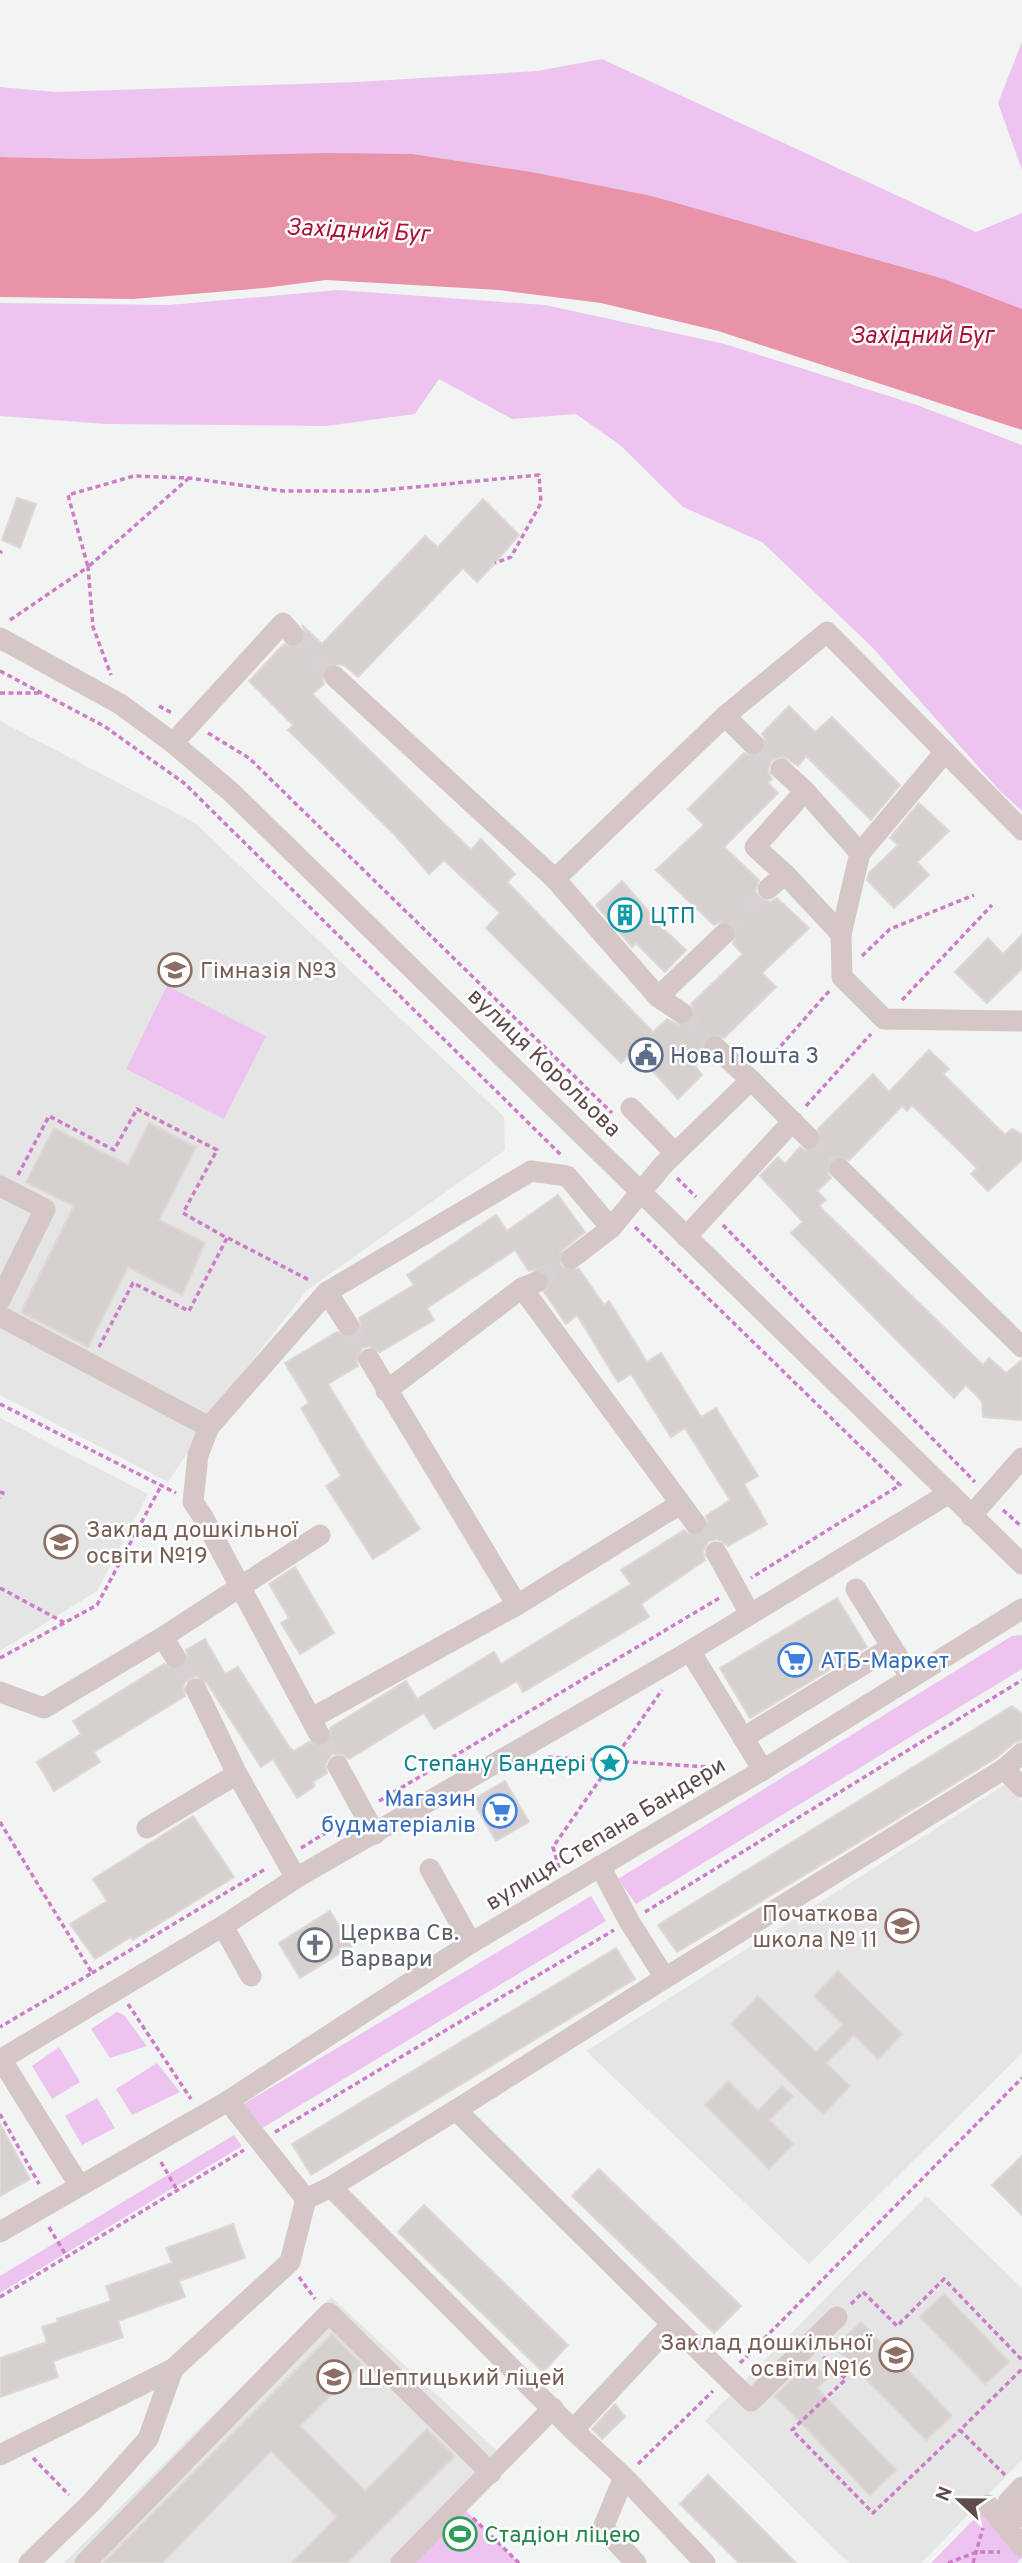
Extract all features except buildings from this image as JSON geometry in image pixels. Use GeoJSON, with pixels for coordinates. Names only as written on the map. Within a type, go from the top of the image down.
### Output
{"type":"FeatureCollection","features":[{"type":"Feature","properties":{"kind":"street"},"geometry":{"type":"LineString","coordinates":[[173,743],[282,622],[293,635]]}},
{"type":"Feature","properties":{"kind":"street"},"geometry":{"type":"LineString","coordinates":[[555,879],[725,716],[827,632],[1022,830]]}},
{"type":"Feature","properties":{"kind":"street","name":"вулиця Корольова"},"geometry":{"type":"LineString","coordinates":[[9,633],[120,704],[173,743],[231,792],[640,1190],[947,1494],[1022,1564]]}},
{"type":"Feature","properties":{"kind":"street"},"geometry":{"type":"LineString","coordinates":[[334,676],[555,879],[658,997],[682,1013]]}},
{"type":"Feature","properties":{"kind":"street"},"geometry":{"type":"LineString","coordinates":[[725,716],[753,744]]}},
{"type":"Feature","properties":{"kind":"street"},"geometry":{"type":"LineString","coordinates":[[945,752],[860,853],[841,934],[842,977],[884,1019],[1022,1021]]}},
{"type":"Feature","properties":{"kind":"street"},"geometry":{"type":"LineString","coordinates":[[781,769],[805,791],[860,853]]}},
{"type":"Feature","properties":{"kind":"street"},"geometry":{"type":"LineString","coordinates":[[805,791],[755,847],[785,874],[841,934]]}},
{"type":"Feature","properties":{"kind":"street"},"geometry":{"type":"LineString","coordinates":[[768,889],[785,874]]}},
{"type":"Feature","properties":{"kind":"street"},"geometry":{"type":"LineString","coordinates":[[658,997],[724,934]]}},
{"type":"Feature","properties":{"kind":"street"},"geometry":{"type":"LineString","coordinates":[[715,1047],[809,1138]]}},
{"type":"Feature","properties":{"kind":"street"},"geometry":{"type":"LineString","coordinates":[[572,1258],[617,1222],[640,1190],[669,1158],[751,1080]]}},
{"type":"Feature","properties":{"kind":"street"},"geometry":{"type":"LineString","coordinates":[[623,1112],[669,1158]]}},
{"type":"Feature","properties":{"kind":"street"},"geometry":{"type":"LineString","coordinates":[[686,1237],[793,1121]]}},
{"type":"Feature","properties":{"kind":"street"},"geometry":{"type":"LineString","coordinates":[[840,1169],[1022,1347]]}},
{"type":"Feature","properties":{"kind":"street"},"geometry":{"type":"LineString","coordinates":[[617,1222],[567,1176],[531,1171],[327,1292],[209,1427],[198,1455],[193,1502],[315,1726],[680,1504]]}},
{"type":"Feature","properties":{"kind":"street"},"geometry":{"type":"LineString","coordinates":[[0,1300],[45,1209],[5,1188]]}},
{"type":"Feature","properties":{"kind":"street"},"geometry":{"type":"LineString","coordinates":[[386,1391],[530,1285],[695,1523]]}},
{"type":"Feature","properties":{"kind":"street"},"geometry":{"type":"LineString","coordinates":[[327,1292],[348,1325]]}},
{"type":"Feature","properties":{"kind":"street"},"geometry":{"type":"LineString","coordinates":[[0,1317],[209,1427]]}},
{"type":"Feature","properties":{"kind":"street"},"geometry":{"type":"LineString","coordinates":[[369,1359],[517,1605]]}},
{"type":"Feature","properties":{"kind":"street"},"geometry":{"type":"LineString","coordinates":[[971,1516],[1022,1458]]}},
{"type":"Feature","properties":{"kind":"street"},"geometry":{"type":"LineString","coordinates":[[79,2185],[0,2060],[223,1926],[296,1878],[690,1651],[947,1494]]}},
{"type":"Feature","properties":{"kind":"street"},"geometry":{"type":"LineString","coordinates":[[0,1692],[44,1708],[163,1637],[320,1535]]}},
{"type":"Feature","properties":{"kind":"street"},"geometry":{"type":"LineString","coordinates":[[716,1552],[750,1614]]}},
{"type":"Feature","properties":{"kind":"street"},"geometry":{"type":"LineString","coordinates":[[856,1589],[911,1678]]}},
{"type":"Feature","properties":{"kind":"street","name":"вулиця Степана Бандери"},"geometry":{"type":"LineString","coordinates":[[0,2232],[228,2101],[471,1943],[763,1770],[1022,1609]]}},
{"type":"Feature","properties":{"kind":"street"},"geometry":{"type":"LineString","coordinates":[[163,1637],[175,1657]]}},
{"type":"Feature","properties":{"kind":"street"},"geometry":{"type":"LineString","coordinates":[[743,1738],[892,1647]]}},
{"type":"Feature","properties":{"kind":"street"},"geometry":{"type":"LineString","coordinates":[[690,1651],[763,1770]]}},
{"type":"Feature","properties":{"kind":"street"},"geometry":{"type":"LineString","coordinates":[[196,1689],[237,1774],[296,1878]]}},
{"type":"Feature","properties":{"kind":"street"},"geometry":{"type":"LineString","coordinates":[[306,2199],[331,2187],[456,2110],[1004,1769],[1022,1753]]}},
{"type":"Feature","properties":{"kind":"street"},"geometry":{"type":"LineString","coordinates":[[338,1766],[375,1834]]}},
{"type":"Feature","properties":{"kind":"street"},"geometry":{"type":"LineString","coordinates":[[1004,1769],[1022,1787]]}},
{"type":"Feature","properties":{"kind":"street"},"geometry":{"type":"LineString","coordinates":[[147,1828],[237,1774]]}},
{"type":"Feature","properties":{"kind":"street"},"geometry":{"type":"LineString","coordinates":[[600,1866],[629,1921],[665,1978]]}},
{"type":"Feature","properties":{"kind":"street"},"geometry":{"type":"LineString","coordinates":[[430,1869],[471,1943]]}},
{"type":"Feature","properties":{"kind":"street"},"geometry":{"type":"LineString","coordinates":[[223,1926],[251,1976]]}},
{"type":"Feature","properties":{"kind":"street"},"geometry":{"type":"LineString","coordinates":[[228,2101],[306,2199]]}},
{"type":"Feature","properties":{"kind":"street"},"geometry":{"type":"LineString","coordinates":[[456,2110],[751,2401],[837,2316]]}},
{"type":"Feature","properties":{"kind":"street"},"geometry":{"type":"LineString","coordinates":[[331,2187],[573,2430],[624,2477],[705,2563]]}},
{"type":"Feature","properties":{"kind":"street"},"geometry":{"type":"LineString","coordinates":[[0,2455],[173,2369],[290,2262],[306,2199]]}},
{"type":"Feature","properties":{"kind":"street"},"geometry":{"type":"LineString","coordinates":[[85,2563],[329,2313],[491,2473]]}},
{"type":"Feature","properties":{"kind":"street"},"geometry":{"type":"LineString","coordinates":[[573,2430],[672,2324]]}},
{"type":"Feature","properties":{"kind":"street"},"geometry":{"type":"LineString","coordinates":[[29,2563],[91,2503],[148,2439],[173,2369]]}},
{"type":"Feature","properties":{"kind":"street"},"geometry":{"type":"LineString","coordinates":[[401,2563],[553,2408]]}},
{"type":"Feature","properties":{"kind":"street"},"geometry":{"type":"LineString","coordinates":[[624,2477],[603,2529],[636,2563]]}},
{"type":"Feature","properties":{"kind":"street"},"geometry":{"type":"LineString","coordinates":[[1022,2487],[1008,2502],[1022,2517]]}},
{"type":"Feature","properties":{"kind":"street"},"geometry":{"type":"LineString","coordinates":[[988,2505],[1016,2549]]}},
{"type":"Feature","properties":{"kind":"path"},"geometry":{"type":"LineString","coordinates":[[101,674],[113,680],[93,627],[88,567],[68,495],[134,476],[189,478],[283,491],[374,491],[539,474],[541,503],[511,557],[495,563]]}},
{"type":"Feature","properties":{"kind":"path"},"geometry":{"type":"LineString","coordinates":[[9,633],[7,622],[88,567],[189,478]]}},
{"type":"Feature","properties":{"kind":"path"},"geometry":{"type":"LineString","coordinates":[[0,671],[104,726],[184,783],[564,1157]]}},
{"type":"Feature","properties":{"kind":"path"},"geometry":{"type":"LineString","coordinates":[[0,693],[42,693]]}},
{"type":"Feature","properties":{"kind":"path"},"geometry":{"type":"LineString","coordinates":[[157,705],[249,758],[623,1112]]}},
{"type":"Feature","properties":{"kind":"path"},"geometry":{"type":"LineString","coordinates":[[5,1188],[49,1116],[114,1150],[137,1109],[217,1150],[183,1213],[301,1274],[327,1292]]}},
{"type":"Feature","properties":{"kind":"path"},"geometry":{"type":"LineString","coordinates":[[669,1158],[709,1211],[988,1496],[1022,1527]]}},
{"type":"Feature","properties":{"kind":"path"},"geometry":{"type":"LineString","coordinates":[[0,2027],[736,1588],[900,1485],[617,1222]]}},
{"type":"Feature","properties":{"kind":"path"},"geometry":{"type":"LineString","coordinates":[[90,1364],[133,1283],[188,1311],[227,1238]]}},
{"type":"Feature","properties":{"kind":"path"},"geometry":{"type":"LineString","coordinates":[[0,1404],[193,1502]]}},
{"type":"Feature","properties":{"kind":"path"},"geometry":{"type":"LineString","coordinates":[[0,1658],[97,1605],[161,1486]]}},
{"type":"Feature","properties":{"kind":"path"},"geometry":{"type":"LineString","coordinates":[[0,1492],[3,1493],[0,1499]]}},
{"type":"Feature","properties":{"kind":"path"},"geometry":{"type":"LineString","coordinates":[[0,1588],[65,1623]]}},
{"type":"Feature","properties":{"kind":"path"},"geometry":{"type":"LineString","coordinates":[[0,2297],[629,1921],[1022,1680]]}},
{"type":"Feature","properties":{"kind":"path"},"geometry":{"type":"LineString","coordinates":[[564,1888],[553,1847],[666,1685]]}},
{"type":"Feature","properties":{"kind":"path"},"geometry":{"type":"LineString","coordinates":[[511,1754],[610,1763],[763,1770]]}},
{"type":"Feature","properties":{"kind":"path"},"geometry":{"type":"LineString","coordinates":[[0,1822],[92,1973]]}},
{"type":"Feature","properties":{"kind":"path"},"geometry":{"type":"LineString","coordinates":[[118,1989],[191,2099]]}},
{"type":"Feature","properties":{"kind":"path"},"geometry":{"type":"LineString","coordinates":[[624,2477],[1022,2078]]}},
{"type":"Feature","properties":{"kind":"path"},"geometry":{"type":"LineString","coordinates":[[0,2114],[39,2184]]}},
{"type":"Feature","properties":{"kind":"path"},"geometry":{"type":"LineString","coordinates":[[160,2161],[177,2190]]}},
{"type":"Feature","properties":{"kind":"path"},"geometry":{"type":"LineString","coordinates":[[49,2227],[67,2257]]}},
{"type":"Feature","properties":{"kind":"path"},"geometry":{"type":"LineString","coordinates":[[290,2262],[311,2295],[329,2313]]}},
{"type":"Feature","properties":{"kind":"path"},"geometry":{"type":"LineString","coordinates":[[837,2316],[863,2292],[897,2326],[944,2279],[1022,2360]]}},
{"type":"Feature","properties":{"kind":"path"},"geometry":{"type":"LineString","coordinates":[[810,2344],[846,2379],[792,2430],[873,2513],[1022,2369]]}},
{"type":"Feature","properties":{"kind":"path"},"geometry":{"type":"LineString","coordinates":[[960,2430],[1004,2474]]}},
{"type":"Feature","properties":{"kind":"path"},"geometry":{"type":"LineString","coordinates":[[20,2445],[67,2494],[91,2503]]}},
{"type":"Feature","properties":{"kind":"path"},"geometry":{"type":"LineString","coordinates":[[459,2504],[519,2563]]}},
{"type":"Feature","properties":{"kind":"path"},"geometry":{"type":"LineString","coordinates":[[948,2563],[977,2552],[1016,2549]]}},
{"type":"Feature","properties":{"kind":"shaded area"},"geometry":{"type":"Polygon","coordinates":[[[1022,42],[1022,170],[998,103],[1022,42]]]}},
{"type":"Feature","properties":{"kind":"shaded area"},"geometry":{"type":"Polygon","coordinates":[[[602,59],[976,232],[1022,213],[1022,314],[941,278],[652,196],[532,172],[413,154],[90,159],[0,157],[0,87],[56,92],[356,82],[537,71],[602,59]]]}},
{"type":"Feature","properties":{"kind":"shaded area"},"geometry":{"type":"Polygon","coordinates":[[[338,290],[545,305],[725,344],[917,405],[1022,445],[1022,811],[1000,791],[872,647],[762,542],[683,507],[620,445],[576,414],[512,419],[439,379],[415,414],[326,426],[106,424],[0,416],[0,303],[169,305],[338,290]]]}},
{"type":"Feature","properties":{"kind":"shaded area","name":"Гімназія №3"},"geometry":{"type":"Polygon","coordinates":[[[0,721],[195,823],[504,1117],[505,1150],[307,1290],[230,1389],[168,1482],[0,1395],[0,721]]]}},
{"type":"Feature","properties":{"kind":"shaded area"},"geometry":{"type":"Polygon","coordinates":[[[167,986],[266,1036],[224,1119],[126,1069],[167,986]]]}},
{"type":"Feature","properties":{"kind":"shaded area","name":"Заклад дошкільної освіти №19"},"geometry":{"type":"Polygon","coordinates":[[[0,1418],[148,1494],[97,1591],[0,1651],[0,1418]]]}},
{"type":"Feature","properties":{"kind":"shaded area"},"geometry":{"type":"Polygon","coordinates":[[[1022,1635],[1022,1669],[636,1904],[618,1879],[1012,1636],[1022,1635]]]}},
{"type":"Feature","properties":{"kind":"shaded area","name":"Початкова школа № 11"},"geometry":{"type":"Polygon","coordinates":[[[1006,1784],[1022,1801],[1022,2053],[809,2264],[586,2051],[1006,1784]]]}},
{"type":"Feature","properties":{"kind":"shaded area"},"geometry":{"type":"Polygon","coordinates":[[[591,1896],[606,1921],[259,2130],[242,2105],[591,1896]]]}},
{"type":"Feature","properties":{"kind":"shaded area"},"geometry":{"type":"Polygon","coordinates":[[[117,2012],[124,2015],[147,2046],[110,2058],[91,2029],[117,2012]]]}},
{"type":"Feature","properties":{"kind":"shaded area"},"geometry":{"type":"Polygon","coordinates":[[[59,2047],[80,2082],[52,2099],[32,2066],[59,2047]]]}},
{"type":"Feature","properties":{"kind":"shaded area"},"geometry":{"type":"Polygon","coordinates":[[[157,2063],[180,2092],[132,2115],[116,2089],[157,2063]]]}},
{"type":"Feature","properties":{"kind":"shaded area"},"geometry":{"type":"Polygon","coordinates":[[[97,2098],[115,2128],[82,2145],[65,2116],[97,2098]]]}},
{"type":"Feature","properties":{"kind":"shaded area"},"geometry":{"type":"Polygon","coordinates":[[[234,2135],[242,2146],[0,2293],[0,2276],[234,2135]]]}},
{"type":"Feature","properties":{"kind":"shaded area","name":"Заклад дошкільної освіти №16"},"geometry":{"type":"Polygon","coordinates":[[[926,2196],[1022,2288],[1022,2460],[921,2563],[849,2563],[705,2421],[926,2196]]]}},
{"type":"Feature","properties":{"kind":"shaded area","name":"Шептицький ліцей"},"geometry":{"type":"Polygon","coordinates":[[[331,2297],[505,2458],[401,2563],[64,2563],[331,2297]]]}},
{"type":"Feature","properties":{"kind":"shaded area","name":"Стадіон ліцею"},"geometry":{"type":"Polygon","coordinates":[[[459,2504],[519,2563],[401,2563],[459,2504]]]}},
{"type":"Feature","properties":{"kind":"shaded area"},"geometry":{"type":"Polygon","coordinates":[[[984,2509],[1022,2547],[1022,2558],[1017,2563],[931,2563],[984,2509]]]}},
{"type":"Feature","properties":{"kind":"water","name":"Західний Буг"},"geometry":{"type":"Polygon","coordinates":[[[327,153],[413,154],[532,172],[652,196],[941,278],[1022,309],[1022,430],[718,331],[601,303],[499,290],[326,280],[133,299],[0,297],[0,157],[90,159],[327,153]]]}},
{"type":"Feature","properties":{"kind":"tunnel"},"geometry":{"type":"LineString","coordinates":[[293,635],[334,676]]}},
{"type":"Feature","properties":{"kind":"tunnel"},"geometry":{"type":"LineString","coordinates":[[753,744],[781,769]]}},
{"type":"Feature","properties":{"kind":"tunnel"},"geometry":{"type":"LineString","coordinates":[[724,934],[768,889]]}},
{"type":"Feature","properties":{"kind":"tunnel"},"geometry":{"type":"LineString","coordinates":[[682,1013],[715,1047]]}},
{"type":"Feature","properties":{"kind":"tunnel"},"geometry":{"type":"LineString","coordinates":[[809,1138],[840,1169]]}},
{"type":"Feature","properties":{"kind":"tunnel"},"geometry":{"type":"LineString","coordinates":[[537,1282],[572,1258]]}},
{"type":"Feature","properties":{"kind":"tunnel"},"geometry":{"type":"LineString","coordinates":[[348,1325],[369,1359]]}},
{"type":"Feature","properties":{"kind":"tunnel"},"geometry":{"type":"LineString","coordinates":[[695,1523],[716,1552]]}},
{"type":"Feature","properties":{"kind":"tunnel"},"geometry":{"type":"LineString","coordinates":[[175,1657],[196,1689]]}},
{"type":"Feature","properties":{"kind":"tunnel"},"geometry":{"type":"LineString","coordinates":[[319,1734],[338,1766]]}},
{"type":"Feature","properties":{"kind":"place","name":"ЦТП"},"geometry":{"type":"Point","coordinates":[625,915]}},
{"type":"Feature","properties":{"kind":"place","name":"Гімназія №3"},"geometry":{"type":"Point","coordinates":[175,970]}},
{"type":"Feature","properties":{"kind":"place","name":"Нова Пошта 3"},"geometry":{"type":"Point","coordinates":[646,1055]}},
{"type":"Feature","properties":{"kind":"place","name":"Заклад дошкільної освіти №19"},"geometry":{"type":"Point","coordinates":[61,1542]}},
{"type":"Feature","properties":{"kind":"place","name":"АТБ-Маркет"},"geometry":{"type":"Point","coordinates":[795,1660]}},
{"type":"Feature","properties":{"kind":"place","name":"Степану Бандері"},"geometry":{"type":"Point","coordinates":[610,1763]}},
{"type":"Feature","properties":{"kind":"place","name":"Магазин будматеріалів"},"geometry":{"type":"Point","coordinates":[500,1811]}},
{"type":"Feature","properties":{"kind":"place","name":"Початкова школа № 11"},"geometry":{"type":"Point","coordinates":[902,1926]}},
{"type":"Feature","properties":{"kind":"place","name":"Церква Св. Варвари"},"geometry":{"type":"Point","coordinates":[315,1945]}},
{"type":"Feature","properties":{"kind":"place","name":"Заклад дошкільної освіти №16"},"geometry":{"type":"Point","coordinates":[896,2355]}},
{"type":"Feature","properties":{"kind":"place","name":"Шептицький ліцей"},"geometry":{"type":"Point","coordinates":[334,2377]}},
{"type":"Feature","properties":{"kind":"place","name":"Стадіон ліцею"},"geometry":{"type":"Point","coordinates":[460,2534]}}]}
